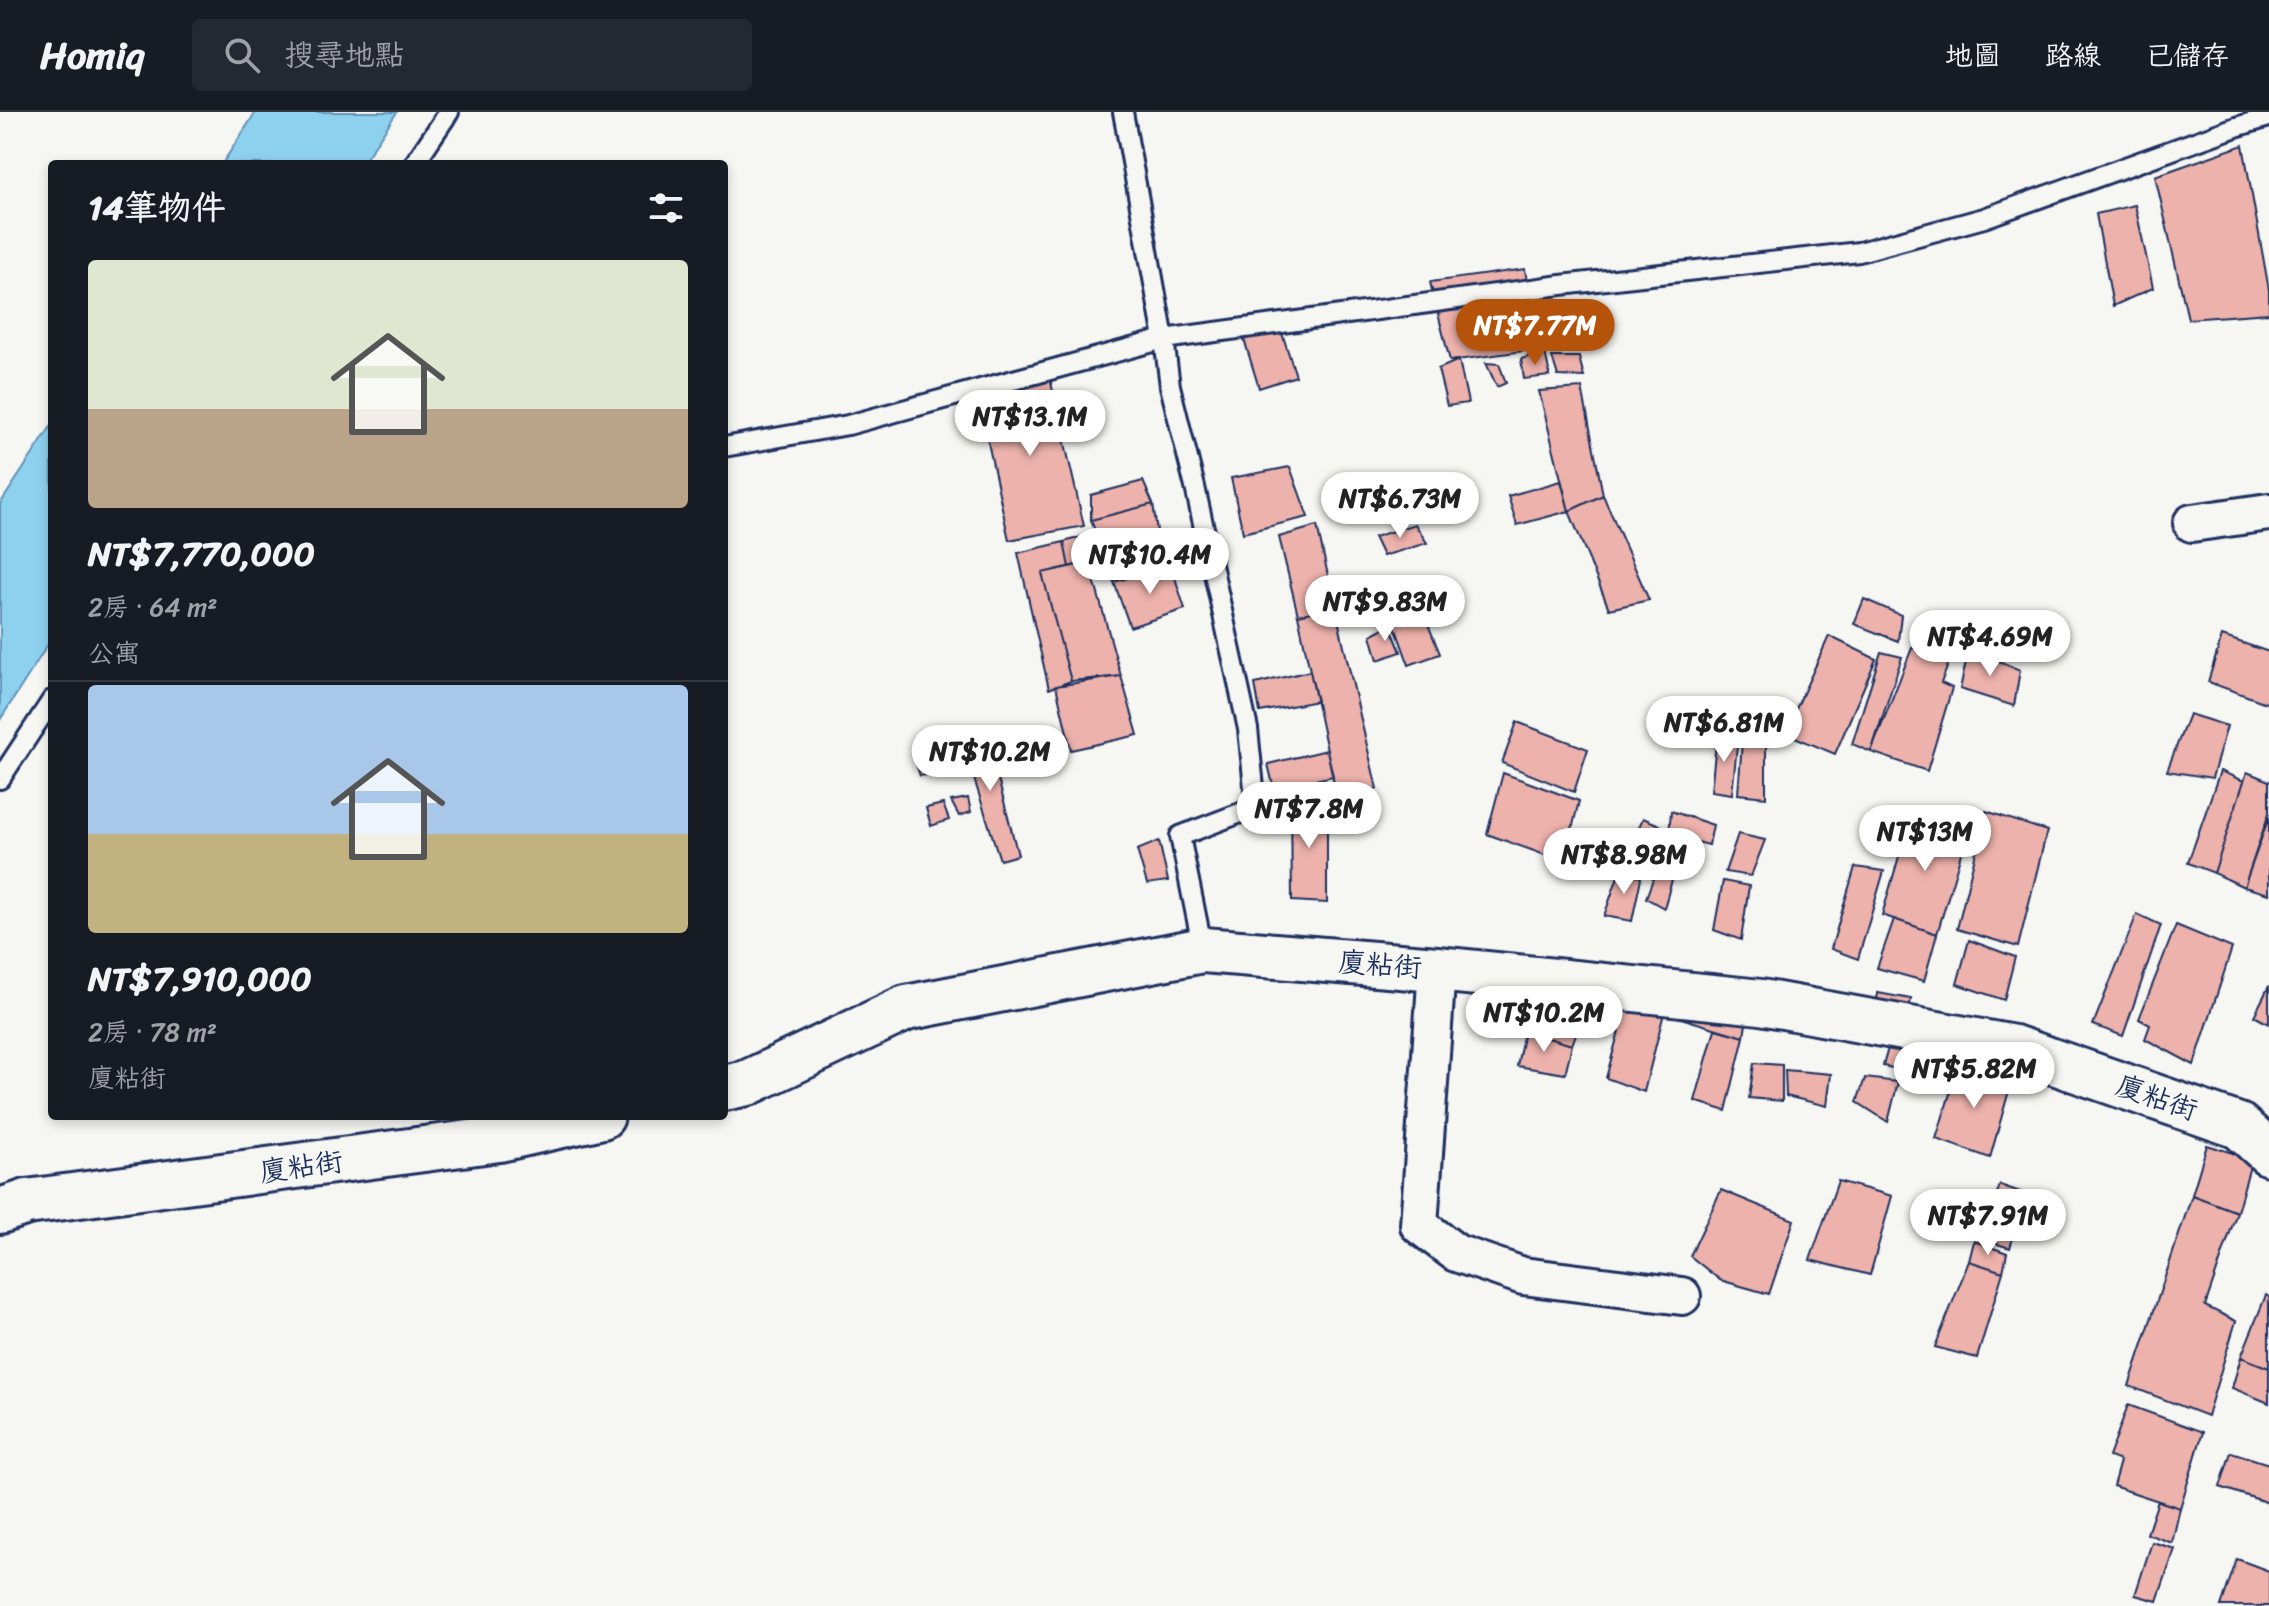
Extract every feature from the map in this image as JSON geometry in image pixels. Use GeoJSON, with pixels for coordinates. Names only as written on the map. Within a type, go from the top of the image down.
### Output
{"type":"FeatureCollection","features":[{"type":"Feature","properties":{"kind":"street"},"geometry":{"type":"LineString","coordinates":[[2192,523],[2269,512]]}},
{"type":"Feature","properties":{"kind":"street","name":"廈粘街"},"geometry":{"type":"LineString","coordinates":[[728,1087],[747,1083],[906,1008],[1203,950],[1437,969],[1761,1002],[2014,1048],[2259,1136]]}},
{"type":"Feature","properties":{"kind":"street"},"geometry":{"type":"LineString","coordinates":[[1437,969],[1419,1225],[1456,1253],[1523,1276],[1682,1296]]}},
{"type":"Feature","properties":{"kind":"street","name":"廈粘街"},"geometry":{"type":"LineString","coordinates":[[0,1211],[27,1202],[499,1139],[584,1120]]}},
{"type":"Feature","properties":{"kind":"lane"},"geometry":{"type":"LineString","coordinates":[[417,160],[449,112]]}},
{"type":"Feature","properties":{"kind":"lane"},"geometry":{"type":"LineString","coordinates":[[1123,112],[1170,386],[1248,729],[1256,807],[1180,836],[1203,950]]}},
{"type":"Feature","properties":{"kind":"lane"},"geometry":{"type":"LineString","coordinates":[[728,446],[848,425],[1164,339],[1561,285],[1859,252],[1984,218],[2269,117]]}},
{"type":"Feature","properties":{"kind":"lane"},"geometry":{"type":"LineString","coordinates":[[0,779],[48,706]]}},
{"type":"Feature","properties":{"kind":"water"},"geometry":{"type":"Polygon","coordinates":[[[256,112],[397,112],[365,160],[225,160],[256,112]]]}},
{"type":"Feature","properties":{"kind":"water"},"geometry":{"type":"Polygon","coordinates":[[[48,431],[48,644],[0,720],[0,504],[48,431]]]}},
{"type":"Feature","properties":{"kind":"building"},"geometry":{"type":"Polygon","coordinates":[[[2243,145],[2269,290],[2269,313],[2188,319],[2155,176],[2243,145]]]}},
{"type":"Feature","properties":{"kind":"building"},"geometry":{"type":"Polygon","coordinates":[[[2135,205],[2153,288],[2113,306],[2096,214],[2135,205]]]}},
{"type":"Feature","properties":{"kind":"building"},"geometry":{"type":"Polygon","coordinates":[[[1525,269],[1538,349],[1450,361],[1430,282],[1525,269]]]}},
{"type":"Feature","properties":{"kind":"building"},"geometry":{"type":"Polygon","coordinates":[[[1281,330],[1296,376],[1259,388],[1244,339],[1281,330]]]}},
{"type":"Feature","properties":{"kind":"building"},"geometry":{"type":"Polygon","coordinates":[[[1545,352],[1550,376],[1524,379],[1521,359],[1545,352]]]}},
{"type":"Feature","properties":{"kind":"building"},"geometry":{"type":"Polygon","coordinates":[[[1552,357],[1579,357],[1584,377],[1558,376],[1552,357]]]}},
{"type":"Feature","properties":{"kind":"building"},"geometry":{"type":"Polygon","coordinates":[[[1459,360],[1468,403],[1447,406],[1438,369],[1459,360]]]}},
{"type":"Feature","properties":{"kind":"building"},"geometry":{"type":"Polygon","coordinates":[[[1486,363],[1499,364],[1506,383],[1497,387],[1486,363]]]}},
{"type":"Feature","properties":{"kind":"building"},"geometry":{"type":"Polygon","coordinates":[[[1049,374],[1084,526],[1009,540],[977,391],[1049,374]]]}},
{"type":"Feature","properties":{"kind":"building"},"geometry":{"type":"Polygon","coordinates":[[[1582,388],[1603,495],[1569,511],[1539,391],[1582,388]]]}},
{"type":"Feature","properties":{"kind":"building"},"geometry":{"type":"Polygon","coordinates":[[[1290,467],[1308,517],[1243,533],[1231,478],[1290,467]]]}},
{"type":"Feature","properties":{"kind":"building"},"geometry":{"type":"Polygon","coordinates":[[[1143,481],[1153,504],[1091,520],[1091,495],[1143,481]]]}},
{"type":"Feature","properties":{"kind":"building"},"geometry":{"type":"Polygon","coordinates":[[[1561,481],[1569,511],[1517,525],[1508,496],[1561,481]]]}},
{"type":"Feature","properties":{"kind":"building"},"geometry":{"type":"Polygon","coordinates":[[[1603,495],[1649,600],[1609,609],[1569,511],[1603,495]]]}},
{"type":"Feature","properties":{"kind":"building"},"geometry":{"type":"Polygon","coordinates":[[[1153,504],[1157,531],[1100,544],[1091,520],[1153,504]]]}},
{"type":"Feature","properties":{"kind":"building"},"geometry":{"type":"Polygon","coordinates":[[[1415,524],[1427,543],[1383,556],[1374,537],[1415,524]]]}},
{"type":"Feature","properties":{"kind":"building"},"geometry":{"type":"Polygon","coordinates":[[[1317,526],[1335,607],[1298,615],[1279,537],[1317,526]]]}},
{"type":"Feature","properties":{"kind":"building"},"geometry":{"type":"Polygon","coordinates":[[[1157,531],[1171,565],[1114,582],[1100,544],[1157,531]]]}},
{"type":"Feature","properties":{"kind":"building"},"geometry":{"type":"Polygon","coordinates":[[[1084,536],[1089,562],[1069,567],[1064,542],[1084,536]]]}},
{"type":"Feature","properties":{"kind":"building"},"geometry":{"type":"Polygon","coordinates":[[[1064,542],[1069,567],[1042,573],[1071,681],[1049,689],[1018,553],[1064,542]]]}},
{"type":"Feature","properties":{"kind":"building"},"geometry":{"type":"Polygon","coordinates":[[[1089,562],[1121,676],[1071,681],[1042,573],[1089,562]]]}},
{"type":"Feature","properties":{"kind":"building"},"geometry":{"type":"Polygon","coordinates":[[[1171,565],[1185,609],[1130,627],[1114,582],[1171,565]]]}},
{"type":"Feature","properties":{"kind":"building"},"geometry":{"type":"Polygon","coordinates":[[[1864,599],[1901,615],[1898,641],[1854,624],[1864,599]]]}},
{"type":"Feature","properties":{"kind":"building"},"geometry":{"type":"Polygon","coordinates":[[[1419,602],[1440,654],[1409,665],[1389,610],[1419,602]]]}},
{"type":"Feature","properties":{"kind":"building"},"geometry":{"type":"Polygon","coordinates":[[[1335,607],[1377,789],[1337,797],[1298,615],[1335,607]]]}},
{"type":"Feature","properties":{"kind":"building"},"geometry":{"type":"Polygon","coordinates":[[[1390,625],[1401,652],[1378,660],[1371,635],[1390,625]]]}},
{"type":"Feature","properties":{"kind":"building"},"geometry":{"type":"Polygon","coordinates":[[[1829,636],[1876,659],[1835,754],[1785,733],[1829,636]]]}},
{"type":"Feature","properties":{"kind":"building"},"geometry":{"type":"Polygon","coordinates":[[[2222,636],[2269,652],[2269,704],[2208,682],[2222,636]]]}},
{"type":"Feature","properties":{"kind":"building"},"geometry":{"type":"Polygon","coordinates":[[[1912,648],[1950,660],[1941,683],[1952,688],[1927,771],[1871,752],[1912,648]]]}},
{"type":"Feature","properties":{"kind":"building"},"geometry":{"type":"Polygon","coordinates":[[[1969,648],[2020,670],[2014,706],[1960,689],[1969,648]]]}},
{"type":"Feature","properties":{"kind":"building"},"geometry":{"type":"Polygon","coordinates":[[[1881,652],[1902,657],[1871,752],[1852,744],[1881,652]]]}},
{"type":"Feature","properties":{"kind":"building"},"geometry":{"type":"Polygon","coordinates":[[[1310,671],[1317,701],[1260,712],[1255,684],[1310,671]]]}},
{"type":"Feature","properties":{"kind":"building"},"geometry":{"type":"Polygon","coordinates":[[[1121,676],[1138,735],[1071,750],[1056,686],[1121,676]]]}},
{"type":"Feature","properties":{"kind":"building"},"geometry":{"type":"Polygon","coordinates":[[[1710,705],[1766,708],[1766,797],[1738,794],[1743,730],[1709,724],[1710,705]]]}},
{"type":"Feature","properties":{"kind":"building"},"geometry":{"type":"Polygon","coordinates":[[[2189,714],[2227,726],[2212,778],[2167,771],[2189,714]]]}},
{"type":"Feature","properties":{"kind":"building"},"geometry":{"type":"Polygon","coordinates":[[[1517,722],[1588,749],[1574,792],[1502,763],[1517,722]]]}},
{"type":"Feature","properties":{"kind":"building"},"geometry":{"type":"Polygon","coordinates":[[[986,733],[1018,855],[1000,860],[961,738],[986,733]]]}},
{"type":"Feature","properties":{"kind":"building"},"geometry":{"type":"Polygon","coordinates":[[[1717,733],[1738,736],[1732,794],[1711,791],[1717,733]]]}},
{"type":"Feature","properties":{"kind":"building"},"geometry":{"type":"Polygon","coordinates":[[[961,738],[966,769],[920,776],[912,750],[961,738]]]}},
{"type":"Feature","properties":{"kind":"building"},"geometry":{"type":"Polygon","coordinates":[[[1327,750],[1333,776],[1274,789],[1268,764],[1327,750]]]}},
{"type":"Feature","properties":{"kind":"building"},"geometry":{"type":"Polygon","coordinates":[[[2220,771],[2244,781],[2214,873],[2188,863],[2220,771]]]}},
{"type":"Feature","properties":{"kind":"building"},"geometry":{"type":"Polygon","coordinates":[[[2247,772],[2269,781],[2269,813],[2244,887],[2214,873],[2247,772]]]}},
{"type":"Feature","properties":{"kind":"building"},"geometry":{"type":"Polygon","coordinates":[[[1503,773],[1579,801],[1564,862],[1487,834],[1503,773]]]}},
{"type":"Feature","properties":{"kind":"building"},"geometry":{"type":"Polygon","coordinates":[[[1291,797],[1327,800],[1327,903],[1292,901],[1291,797]]]}},
{"type":"Feature","properties":{"kind":"building"},"geometry":{"type":"Polygon","coordinates":[[[968,798],[971,812],[959,816],[951,801],[968,798]]]}},
{"type":"Feature","properties":{"kind":"building"},"geometry":{"type":"Polygon","coordinates":[[[943,804],[949,820],[931,826],[926,808],[943,804]]]}},
{"type":"Feature","properties":{"kind":"building"},"geometry":{"type":"Polygon","coordinates":[[[1671,811],[1713,825],[1709,845],[1669,835],[1671,811]]]}},
{"type":"Feature","properties":{"kind":"building"},"geometry":{"type":"Polygon","coordinates":[[[1986,811],[2047,831],[2018,947],[1957,929],[1986,811]]]}},
{"type":"Feature","properties":{"kind":"building"},"geometry":{"type":"Polygon","coordinates":[[[1911,815],[1968,830],[1937,934],[1882,915],[1911,815]]]}},
{"type":"Feature","properties":{"kind":"building"},"geometry":{"type":"Polygon","coordinates":[[[2269,817],[2269,894],[2244,887],[2269,817]]]}},
{"type":"Feature","properties":{"kind":"building"},"geometry":{"type":"Polygon","coordinates":[[[1643,818],[1660,825],[1646,874],[1622,865],[1643,818]]]}},
{"type":"Feature","properties":{"kind":"building"},"geometry":{"type":"Polygon","coordinates":[[[1738,834],[1765,840],[1751,876],[1725,872],[1738,834]]]}},
{"type":"Feature","properties":{"kind":"building"},"geometry":{"type":"Polygon","coordinates":[[[1669,835],[1684,838],[1664,908],[1646,898],[1669,835]]]}},
{"type":"Feature","properties":{"kind":"building"},"geometry":{"type":"Polygon","coordinates":[[[1159,841],[1168,881],[1147,884],[1137,850],[1159,841]]]}},
{"type":"Feature","properties":{"kind":"building"},"geometry":{"type":"Polygon","coordinates":[[[1622,865],[1641,878],[1632,921],[1604,916],[1622,865]]]}},
{"type":"Feature","properties":{"kind":"building"},"geometry":{"type":"Polygon","coordinates":[[[1855,867],[1884,871],[1858,959],[1831,949],[1855,867]]]}},
{"type":"Feature","properties":{"kind":"building"},"geometry":{"type":"Polygon","coordinates":[[[1723,881],[1749,886],[1741,940],[1714,930],[1723,881]]]}},
{"type":"Feature","properties":{"kind":"building"},"geometry":{"type":"Polygon","coordinates":[[[2137,914],[2161,925],[2123,1036],[2093,1025],[2137,914]]]}},
{"type":"Feature","properties":{"kind":"building"},"geometry":{"type":"Polygon","coordinates":[[[1894,919],[1937,934],[1924,981],[1877,968],[1894,919]]]}},
{"type":"Feature","properties":{"kind":"building"},"geometry":{"type":"Polygon","coordinates":[[[2176,925],[2232,948],[2194,1065],[2145,1039],[2150,1025],[2139,1019],[2176,925]]]}},
{"type":"Feature","properties":{"kind":"building"},"geometry":{"type":"Polygon","coordinates":[[[1969,940],[2015,957],[2004,1000],[1957,984],[1969,940]]]}},
{"type":"Feature","properties":{"kind":"building"},"geometry":{"type":"Polygon","coordinates":[[[2269,986],[2269,1024],[2254,1016],[2269,986]]]}},
{"type":"Feature","properties":{"kind":"building"},"geometry":{"type":"Polygon","coordinates":[[[1878,993],[1911,999],[1897,1069],[1883,1066],[1888,1048],[1869,1043],[1878,993]]]}},
{"type":"Feature","properties":{"kind":"building"},"geometry":{"type":"Polygon","coordinates":[[[1535,1000],[1582,1017],[1572,1045],[1524,1031],[1535,1000]]]}},
{"type":"Feature","properties":{"kind":"building"},"geometry":{"type":"Polygon","coordinates":[[[1627,1002],[1747,1017],[1744,1037],[1627,1002]]]}},
{"type":"Feature","properties":{"kind":"building"},"geometry":{"type":"Polygon","coordinates":[[[1627,1002],[1664,1013],[1644,1092],[1606,1078],[1627,1002]]]}},
{"type":"Feature","properties":{"kind":"building"},"geometry":{"type":"Polygon","coordinates":[[[1715,1029],[1744,1037],[1726,1111],[1695,1101],[1715,1029]]]}},
{"type":"Feature","properties":{"kind":"building"},"geometry":{"type":"Polygon","coordinates":[[[1524,1031],[1572,1045],[1565,1074],[1517,1066],[1524,1031]]]}},
{"type":"Feature","properties":{"kind":"building"},"geometry":{"type":"Polygon","coordinates":[[[1960,1061],[2012,1080],[1990,1158],[1936,1139],[1960,1061]]]}},
{"type":"Feature","properties":{"kind":"building"},"geometry":{"type":"Polygon","coordinates":[[[1754,1063],[1782,1065],[1782,1101],[1749,1098],[1754,1063]]]}},
{"type":"Feature","properties":{"kind":"building"},"geometry":{"type":"Polygon","coordinates":[[[1785,1070],[1831,1074],[1827,1106],[1786,1096],[1785,1070]]]}},
{"type":"Feature","properties":{"kind":"building"},"geometry":{"type":"Polygon","coordinates":[[[1865,1078],[1898,1082],[1888,1122],[1857,1102],[1865,1078]]]}},
{"type":"Feature","properties":{"kind":"building"},"geometry":{"type":"Polygon","coordinates":[[[2207,1145],[2252,1159],[2237,1212],[2192,1195],[2207,1145]]]}},
{"type":"Feature","properties":{"kind":"building"},"geometry":{"type":"Polygon","coordinates":[[[1838,1181],[1892,1196],[1870,1275],[1810,1260],[1838,1181]]]}},
{"type":"Feature","properties":{"kind":"building"},"geometry":{"type":"Polygon","coordinates":[[[2000,1185],[2026,1194],[2010,1248],[1981,1239],[2000,1185]]]}},
{"type":"Feature","properties":{"kind":"building"},"geometry":{"type":"Polygon","coordinates":[[[1721,1190],[1794,1220],[1769,1294],[1720,1280],[1690,1256],[1721,1190]]]}},
{"type":"Feature","properties":{"kind":"building"},"geometry":{"type":"Polygon","coordinates":[[[2192,1195],[2237,1212],[2205,1306],[2236,1321],[2207,1416],[2129,1386],[2192,1195]]]}},
{"type":"Feature","properties":{"kind":"building"},"geometry":{"type":"Polygon","coordinates":[[[1974,1241],[2007,1253],[2003,1272],[1969,1261],[1974,1241]]]}},
{"type":"Feature","properties":{"kind":"building"},"geometry":{"type":"Polygon","coordinates":[[[1969,1261],[2003,1272],[1977,1358],[1935,1347],[1969,1261]]]}},
{"type":"Feature","properties":{"kind":"building"},"geometry":{"type":"Polygon","coordinates":[[[2266,1295],[2269,1297],[2269,1368],[2241,1357],[2266,1295]]]}},
{"type":"Feature","properties":{"kind":"building"},"geometry":{"type":"Polygon","coordinates":[[[2241,1357],[2269,1368],[2269,1403],[2232,1388],[2241,1357]]]}},
{"type":"Feature","properties":{"kind":"building"},"geometry":{"type":"Polygon","coordinates":[[[2128,1405],[2203,1432],[2180,1508],[2113,1486],[2120,1461],[2109,1457],[2128,1405]]]}},
{"type":"Feature","properties":{"kind":"building"},"geometry":{"type":"Polygon","coordinates":[[[2231,1452],[2269,1464],[2269,1503],[2220,1487],[2231,1452]]]}},
{"type":"Feature","properties":{"kind":"building"},"geometry":{"type":"Polygon","coordinates":[[[2158,1501],[2180,1508],[2172,1543],[2147,1534],[2158,1501]]]}},
{"type":"Feature","properties":{"kind":"building"},"geometry":{"type":"Polygon","coordinates":[[[2152,1542],[2175,1549],[2157,1601],[2135,1595],[2152,1542]]]}},
{"type":"Feature","properties":{"kind":"building"},"geometry":{"type":"Polygon","coordinates":[[[2237,1559],[2269,1571],[2269,1606],[2221,1606],[2237,1559]]]}}]}
